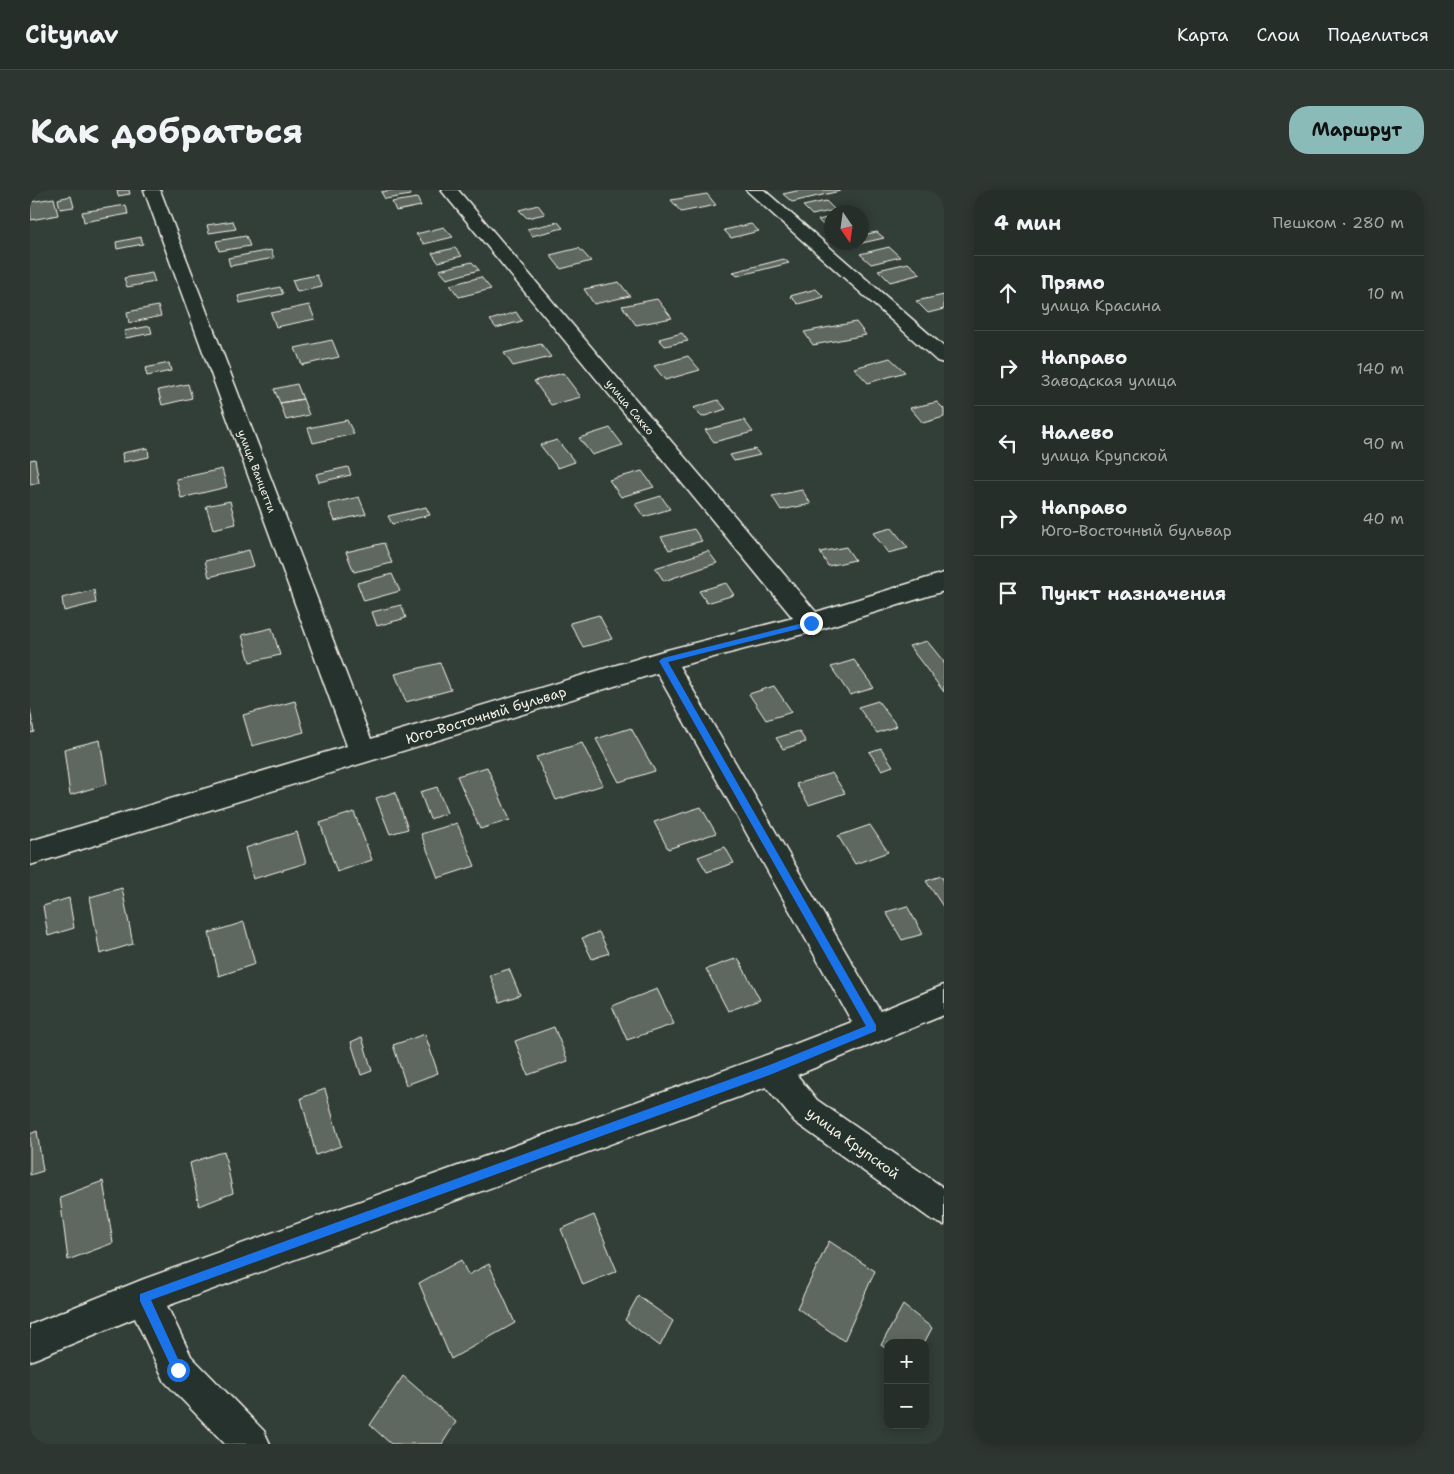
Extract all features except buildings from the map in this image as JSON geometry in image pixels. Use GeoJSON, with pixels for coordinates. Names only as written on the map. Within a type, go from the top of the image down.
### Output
{"type":"FeatureCollection","features":[{"type":"Feature","properties":{"kind":"street","name":"улица Ванцетти"},"geometry":{"type":"LineString","coordinates":[[152,190],[363,753]]}},
{"type":"Feature","properties":{"kind":"street","name":"улица Сакко"},"geometry":{"type":"LineString","coordinates":[[449,190],[811,623]]}},
{"type":"Feature","properties":{"kind":"street"},"geometry":{"type":"LineString","coordinates":[[754,190],[944,357]]}},
{"type":"Feature","properties":{"kind":"street","name":"Юго-Восточный бульвар"},"geometry":{"type":"LineString","coordinates":[[30,852],[663,661],[811,623],[944,582]]}},
{"type":"Feature","properties":{"kind":"street"},"geometry":{"type":"LineString","coordinates":[[663,661],[872,1028]]}},
{"type":"Feature","properties":{"kind":"street"},"geometry":{"type":"LineString","coordinates":[[30,1343],[144,1297],[772,1069],[944,1000]]}},
{"type":"Feature","properties":{"kind":"street","name":"улица Крупской"},"geometry":{"type":"LineString","coordinates":[[772,1069],[806,1111],[944,1208]]}},
{"type":"Feature","properties":{"kind":"street"},"geometry":{"type":"LineString","coordinates":[[144,1297],[178,1370],[251,1444]]}},
{"type":"Feature","properties":{"kind":"route"},"geometry":{"type":"LineString","coordinates":[[178,1370],[144,1297],[772,1069],[872,1028],[663,661],[811,623]]}}]}
